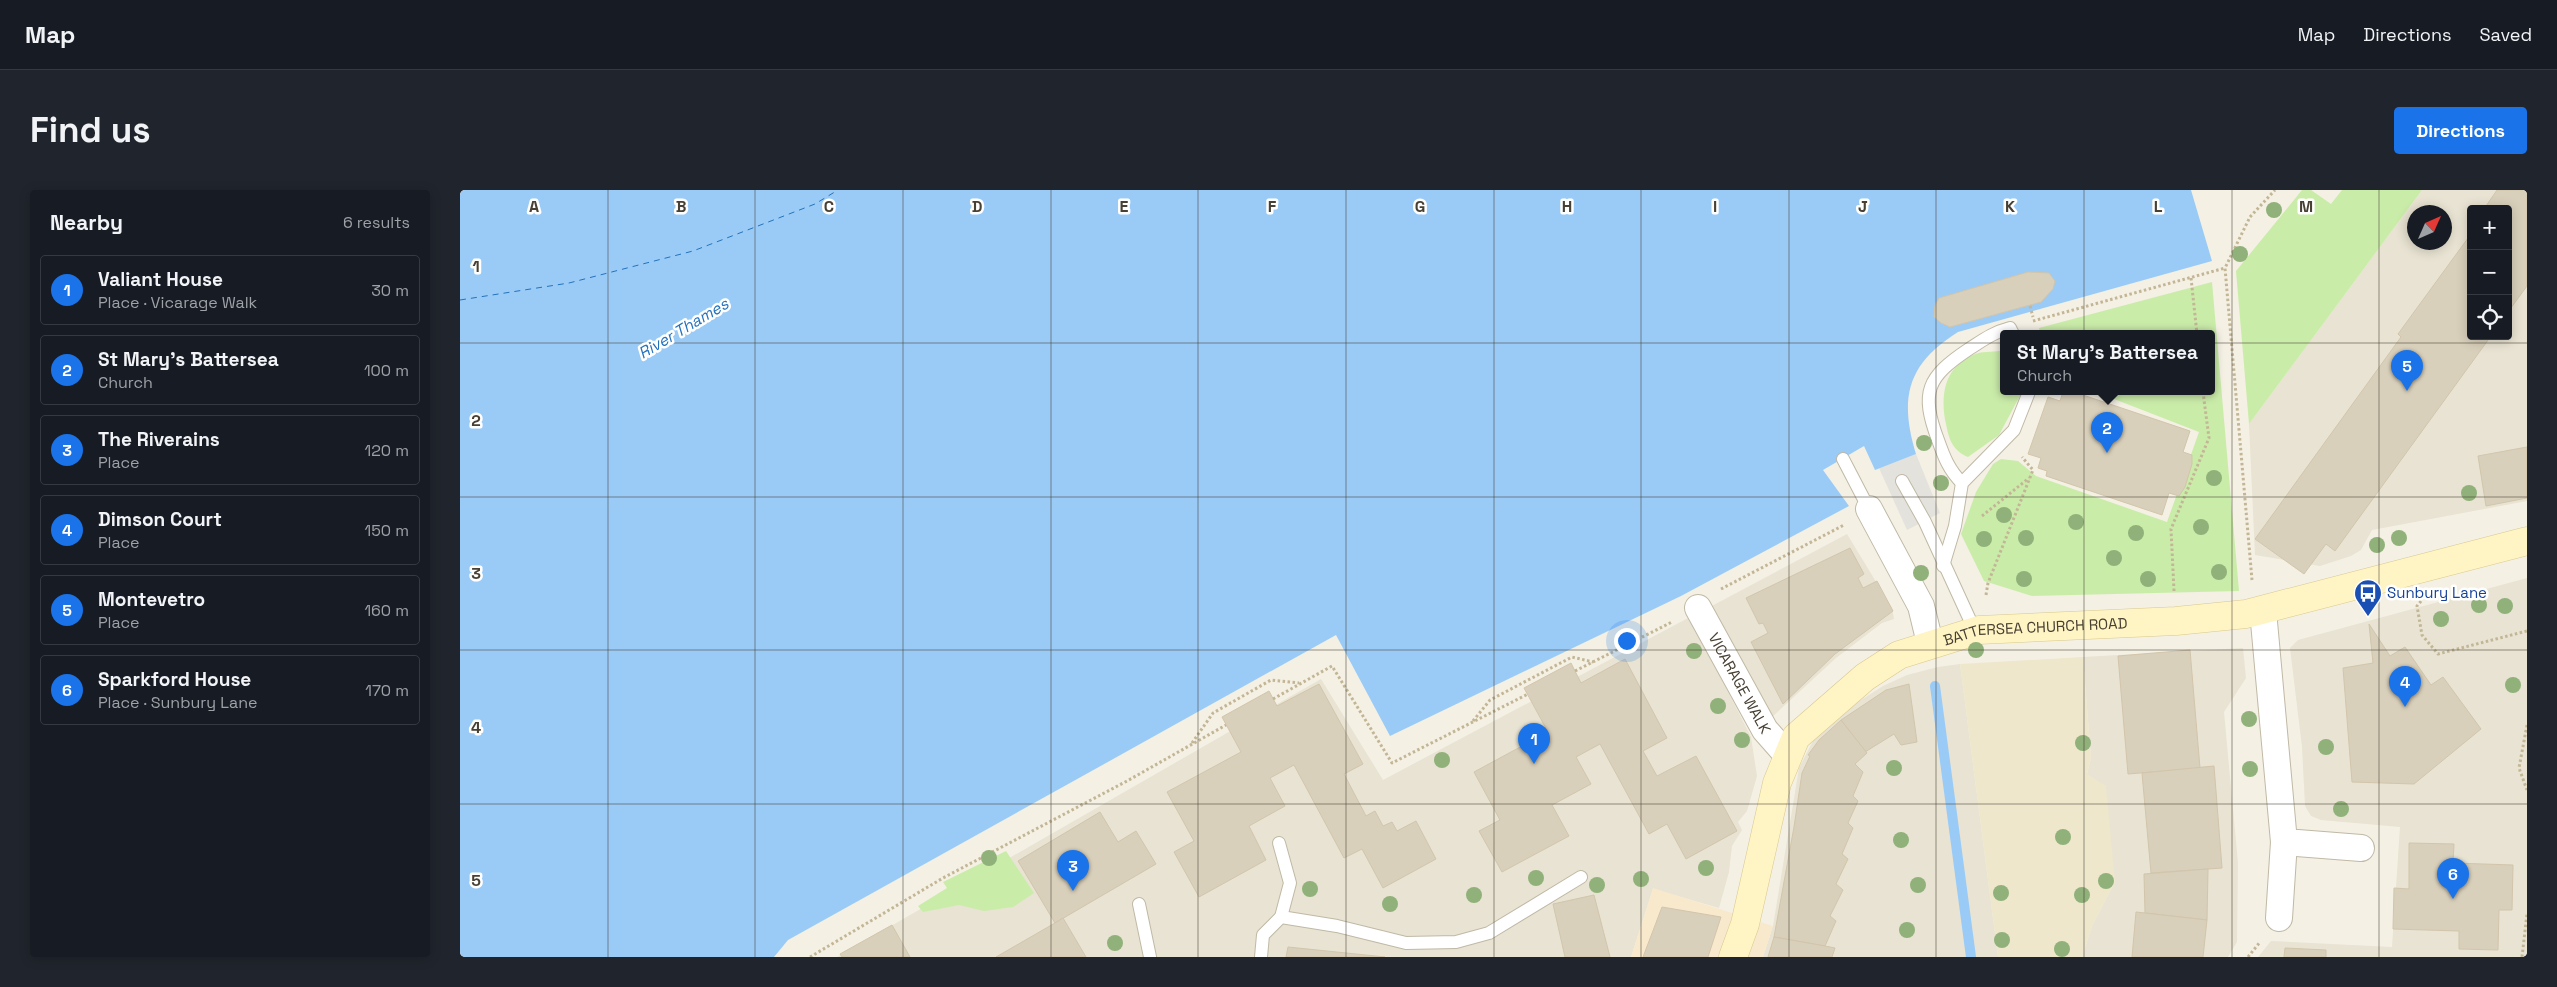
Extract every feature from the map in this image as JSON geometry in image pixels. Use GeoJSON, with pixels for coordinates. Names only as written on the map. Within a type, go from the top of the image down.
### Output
{"type":"FeatureCollection","features":[{"type":"Feature","properties":{"kind":"street"},"geometry":{"type":"LineString","coordinates":[[1870,509],[1921,606],[1930,643]]}},
{"type":"Feature","properties":{"kind":"street","name":"BATTERSEA CHURCH ROAD"},"geometry":{"type":"LineString","coordinates":[[1734,957],[1745,924],[1777,783],[1796,737],[1865,677],[1899,655],[1930,643],[1977,630],[2176,622],[2254,613],[2527,541]]}},
{"type":"Feature","properties":{"kind":"street","name":"VICARAGE WALK"},"geometry":{"type":"LineString","coordinates":[[1698,608],[1765,730],[1787,755]]}},
{"type":"Feature","properties":{"kind":"street"},"geometry":{"type":"LineString","coordinates":[[2254,613],[2284,842],[2279,918]]}},
{"type":"Feature","properties":{"kind":"street"},"geometry":{"type":"LineString","coordinates":[[2284,842],[2361,848]]}},
{"type":"Feature","properties":{"kind":"lane"},"geometry":{"type":"LineString","coordinates":[[1962,483],[1949,470],[1929,417],[1927,403],[1933,381],[1947,364],[1995,332],[2000,332]]}},
{"type":"Feature","properties":{"kind":"lane"},"geometry":{"type":"LineString","coordinates":[[1943,566],[1955,526],[1962,483],[2014,430],[2028,395]]}},
{"type":"Feature","properties":{"kind":"lane"},"geometry":{"type":"LineString","coordinates":[[1843,459],[1870,509]]}},
{"type":"Feature","properties":{"kind":"lane"},"geometry":{"type":"LineString","coordinates":[[1902,481],[1925,522],[1943,566],[1977,630]]}},
{"type":"Feature","properties":{"kind":"lane"},"geometry":{"type":"LineString","coordinates":[[1261,957],[1263,935],[1281,917],[1290,883],[1279,843]]}},
{"type":"Feature","properties":{"kind":"lane"},"geometry":{"type":"LineString","coordinates":[[1281,917],[1337,926],[1406,943],[1456,942],[1489,933],[1581,877]]}},
{"type":"Feature","properties":{"kind":"lane"},"geometry":{"type":"LineString","coordinates":[[1138,904],[1150,957]]}},
{"type":"Feature","properties":{"kind":"path"},"geometry":{"type":"LineString","coordinates":[[2254,613],[2225,268],[2250,217],[2275,190]]}},
{"type":"Feature","properties":{"kind":"path"},"geometry":{"type":"LineString","coordinates":[[2013,330],[2034,320],[2225,268]]}},
{"type":"Feature","properties":{"kind":"path"},"geometry":{"type":"LineString","coordinates":[[2191,277],[2197,330]]}},
{"type":"Feature","properties":{"kind":"path"},"geometry":{"type":"LineString","coordinates":[[2030,306],[2034,320]]}},
{"type":"Feature","properties":{"kind":"path"},"geometry":{"type":"LineString","coordinates":[[2176,622],[2171,529],[2208,438],[2204,395]]}},
{"type":"Feature","properties":{"kind":"path"},"geometry":{"type":"LineString","coordinates":[[1977,630],[1988,583],[2033,470],[2019,453]]}},
{"type":"Feature","properties":{"kind":"path"},"geometry":{"type":"LineString","coordinates":[[1955,526],[1969,527],[2031,476]]}},
{"type":"Feature","properties":{"kind":"path"},"geometry":{"type":"LineString","coordinates":[[1575,671],[1698,608],[1722,588],[1846,524],[1852,531]]}},
{"type":"Feature","properties":{"kind":"path"},"geometry":{"type":"LineString","coordinates":[[2422,599],[2417,606],[2422,635],[2438,654],[2527,631]]}},
{"type":"Feature","properties":{"kind":"path"},"geometry":{"type":"LineString","coordinates":[[1472,724],[1490,700],[1572,657],[1594,662]]}},
{"type":"Feature","properties":{"kind":"path"},"geometry":{"type":"LineString","coordinates":[[1273,699],[1332,666],[1392,763],[1528,694]]}},
{"type":"Feature","properties":{"kind":"path"},"geometry":{"type":"LineString","coordinates":[[1190,745],[1213,713],[1270,680],[1301,683]]}},
{"type":"Feature","properties":{"kind":"path"},"geometry":{"type":"LineString","coordinates":[[810,957],[943,878],[1226,725]]}},
{"type":"Feature","properties":{"kind":"path"},"geometry":{"type":"LineString","coordinates":[[2527,725],[2519,768],[2527,790]]}},
{"type":"Feature","properties":{"kind":"path"},"geometry":{"type":"LineString","coordinates":[[2522,957],[2527,914]]}},
{"type":"Feature","properties":{"kind":"shaded area"},"geometry":{"type":"Polygon","coordinates":[[[2422,190],[2527,190],[2527,501],[2372,530],[2361,550],[2351,556],[2320,566],[2255,555],[2249,424],[2407,210],[2407,250],[2452,250],[2452,205],[2411,205],[2422,190]]]}},
{"type":"Feature","properties":{"kind":"shaded area"},"geometry":{"type":"Polygon","coordinates":[[[1916,454],[1940,513],[1907,530],[1879,468],[1916,454]]]}},
{"type":"Feature","properties":{"kind":"shaded area"},"geometry":{"type":"Polygon","coordinates":[[[1847,534],[1892,608],[1894,619],[1882,623],[1836,658],[1772,717],[1708,608],[1847,534]]]}},
{"type":"Feature","properties":{"kind":"shaded area"},"geometry":{"type":"Polygon","coordinates":[[[2527,578],[2527,957],[2258,957],[2271,941],[2392,947],[2400,827],[2321,820],[2311,816],[2305,806],[2302,747],[2290,648],[2298,640],[2527,578]]]}},
{"type":"Feature","properties":{"kind":"shaded area"},"geometry":{"type":"Polygon","coordinates":[[[1690,617],[1751,737],[1757,776],[1747,811],[1738,822],[1742,830],[1732,846],[1729,872],[1719,908],[1653,889],[1631,957],[837,957],[1321,679],[1383,780],[1690,617]]]}},
{"type":"Feature","properties":{"kind":"shaded area"},"geometry":{"type":"Polygon","coordinates":[[[2243,648],[2246,678],[2224,712],[2238,863],[2237,942],[2228,957],[2082,957],[2092,926],[2115,882],[2087,774],[2091,758],[2083,657],[2243,648]]]}},
{"type":"Feature","properties":{"kind":"shaded area"},"geometry":{"type":"Polygon","coordinates":[[[2083,657],[2091,758],[2087,774],[2106,786],[2115,882],[2092,926],[2082,957],[1998,957],[1960,664],[2083,657]]]}},
{"type":"Feature","properties":{"kind":"shaded area"},"geometry":{"type":"Polygon","coordinates":[[[1960,664],[1998,957],[1763,957],[1773,926],[1799,768],[1814,739],[1836,716],[1883,686],[1907,675],[1938,667],[1960,664]]]}},
{"type":"Feature","properties":{"kind":"shaded area"},"geometry":{"type":"Polygon","coordinates":[[[1653,888],[1773,926],[1763,957],[1631,957],[1653,888]]]}},
{"type":"Feature","properties":{"kind":"green space"},"geometry":{"type":"Polygon","coordinates":[[[2302,190],[2311,190],[2331,204],[2342,190],[2422,190],[2411,205],[2407,205],[2407,210],[2249,424],[2236,271],[2302,190]]]}},
{"type":"Feature","properties":{"kind":"green space"},"geometry":{"type":"Polygon","coordinates":[[[2212,282],[2239,591],[2032,596],[1984,581],[1961,534],[1976,492],[1993,464],[2001,459],[2018,461],[2036,476],[2167,522],[2199,432],[2104,395],[2215,395],[2215,330],[2039,330],[2039,328],[2212,282]]]}},
{"type":"Feature","properties":{"kind":"green space"},"geometry":{"type":"Polygon","coordinates":[[[2000,351],[2000,395],[2020,395],[1999,435],[1968,457],[1958,451],[1948,434],[1944,413],[1944,393],[1950,375],[1956,367],[1963,360],[1979,353],[2000,351]]]}},
{"type":"Feature","properties":{"kind":"green space"},"geometry":{"type":"Polygon","coordinates":[[[1006,851],[1034,893],[1013,907],[984,911],[959,905],[923,912],[918,906],[947,888],[943,882],[1006,851]]]}},
{"type":"Feature","properties":{"kind":"water","name":"River Thames"},"geometry":{"type":"Polygon","coordinates":[[[460,190],[2191,190],[2212,261],[1958,332],[1941,344],[1928,357],[1918,370],[1912,384],[1908,399],[1908,416],[1916,454],[1875,470],[1864,446],[1823,470],[1849,506],[1681,596],[1390,736],[1336,635],[788,940],[774,957],[460,957],[460,190]]]}},
{"type":"Feature","properties":{"kind":"building"},"geometry":{"type":"Polygon","coordinates":[[[2497,190],[2527,190],[2527,286],[2512,307],[2512,205],[2487,205],[2497,190]]]}},
{"type":"Feature","properties":{"kind":"building"},"geometry":{"type":"Polygon","coordinates":[[[2467,239],[2467,340],[2488,340],[2335,551],[2326,544],[2304,574],[2255,539],[2401,337],[2398,334],[2467,239]]]}},
{"type":"Feature","properties":{"kind":"building"},"geometry":{"type":"Polygon","coordinates":[[[2028,272],[2049,273],[2055,281],[2053,289],[2041,302],[1950,327],[1934,317],[1935,305],[1939,298],[2028,272]]]}},
{"type":"Feature","properties":{"kind":"building"},"geometry":{"type":"Polygon","coordinates":[[[2062,395],[2083,395],[2190,431],[2183,452],[2192,455],[2192,464],[2185,487],[2179,496],[2169,493],[2162,515],[2046,476],[2047,471],[2038,468],[2041,458],[2028,454],[2048,397],[2060,401],[2062,395]]]}},
{"type":"Feature","properties":{"kind":"building"},"geometry":{"type":"Polygon","coordinates":[[[2527,447],[2527,498],[2486,506],[2478,456],[2527,447]]]}},
{"type":"Feature","properties":{"kind":"building"},"geometry":{"type":"Polygon","coordinates":[[[1850,548],[1864,574],[1858,578],[1863,588],[1877,581],[1893,611],[1835,654],[1783,704],[1751,642],[1768,633],[1763,623],[1759,624],[1746,598],[1850,548]]]}},
{"type":"Feature","properties":{"kind":"building"},"geometry":{"type":"Polygon","coordinates":[[[2369,624],[2390,656],[2405,647],[2431,685],[2443,677],[2481,729],[2414,784],[2352,782],[2343,668],[2373,663],[2369,624]]]}},
{"type":"Feature","properties":{"kind":"building"},"geometry":{"type":"Polygon","coordinates":[[[2190,650],[2200,768],[2128,774],[2118,656],[2190,650]]]}},
{"type":"Feature","properties":{"kind":"building"},"geometry":{"type":"Polygon","coordinates":[[[1625,659],[1667,738],[1643,751],[1657,776],[1696,756],[1737,831],[1686,859],[1667,824],[1649,834],[1600,744],[1576,757],[1591,784],[1552,805],[1569,836],[1502,872],[1479,831],[1500,820],[1474,772],[1548,732],[1524,688],[1571,663],[1581,683],[1625,659]]]}},
{"type":"Feature","properties":{"kind":"building"},"geometry":{"type":"Polygon","coordinates":[[[1319,684],[1363,764],[1344,774],[1366,816],[1375,811],[1383,826],[1392,822],[1397,831],[1416,821],[1436,859],[1383,888],[1362,849],[1344,858],[1294,765],[1270,778],[1285,806],[1249,826],[1266,860],[1199,897],[1174,852],[1194,841],[1167,792],[1241,752],[1222,717],[1269,691],[1277,706],[1319,684]]]}},
{"type":"Feature","properties":{"kind":"building"},"geometry":{"type":"Polygon","coordinates":[[[1909,684],[1917,742],[1901,745],[1894,734],[1865,752],[1841,720],[1886,690],[1909,684]]]}},
{"type":"Feature","properties":{"kind":"building"},"geometry":{"type":"Polygon","coordinates":[[[1841,720],[1867,753],[1855,764],[1863,772],[1853,796],[1858,801],[1848,823],[1853,828],[1842,854],[1848,859],[1836,884],[1843,890],[1830,916],[1836,921],[1825,946],[1774,937],[1802,773],[1810,756],[1808,755],[1819,740],[1841,720]]]}},
{"type":"Feature","properties":{"kind":"building"},"geometry":{"type":"Polygon","coordinates":[[[2214,766],[2222,868],[2151,873],[2142,773],[2214,766]]]}},
{"type":"Feature","properties":{"kind":"building"},"geometry":{"type":"Polygon","coordinates":[[[1100,812],[1118,842],[1136,831],[1156,864],[1055,923],[1018,861],[1100,812]]]}},
{"type":"Feature","properties":{"kind":"building"},"geometry":{"type":"Polygon","coordinates":[[[2409,843],[2454,844],[2453,863],[2513,865],[2512,910],[2499,910],[2498,950],[2459,949],[2459,931],[2393,929],[2394,888],[2409,889],[2409,843]]]}},
{"type":"Feature","properties":{"kind":"building"},"geometry":{"type":"Polygon","coordinates":[[[2208,869],[2207,920],[2145,913],[2144,874],[2208,869]]]}},
{"type":"Feature","properties":{"kind":"building"},"geometry":{"type":"Polygon","coordinates":[[[1594,895],[1610,957],[1565,957],[1553,904],[1594,895]]]}},
{"type":"Feature","properties":{"kind":"building"},"geometry":{"type":"Polygon","coordinates":[[[1662,907],[1721,917],[1708,957],[1643,957],[1662,907]]]}},
{"type":"Feature","properties":{"kind":"building"},"geometry":{"type":"Polygon","coordinates":[[[2136,912],[2207,920],[2203,957],[2132,957],[2136,912]]]}},
{"type":"Feature","properties":{"kind":"building"},"geometry":{"type":"Polygon","coordinates":[[[1063,918],[1086,957],[996,957],[1055,923],[1063,918]]]}},
{"type":"Feature","properties":{"kind":"building"},"geometry":{"type":"Polygon","coordinates":[[[892,925],[910,957],[842,957],[840,954],[892,925]]]}},
{"type":"Feature","properties":{"kind":"building"},"geometry":{"type":"Polygon","coordinates":[[[1774,937],[1835,948],[1832,957],[1768,957],[1774,937]]]}},
{"type":"Feature","properties":{"kind":"building"},"geometry":{"type":"Polygon","coordinates":[[[1288,947],[1385,957],[1286,957],[1288,947]]]}},
{"type":"Feature","properties":{"kind":"building"},"geometry":{"type":"Polygon","coordinates":[[[2285,948],[2326,950],[2326,957],[2284,957],[2285,948]]]}},
{"type":"Feature","properties":{"kind":"waterway"},"geometry":{"type":"LineString","coordinates":[[1935,686],[1971,957]]}},
{"type":"Feature","properties":{"kind":"ferry route"},"geometry":{"type":"LineString","coordinates":[[460,300],[569,283],[693,251],[815,204],[838,190]]}},
{"type":"Feature","properties":{"kind":"place","name":"Montevetro"},"geometry":{"type":"Point","coordinates":[2407,391]}},
{"type":"Feature","properties":{"kind":"place","name":"St Mary's Battersea"},"geometry":{"type":"Point","coordinates":[2107,453]}},
{"type":"Feature","properties":{"kind":"place","name":"Sunbury Lane"},"geometry":{"type":"Point","coordinates":[2368,617]}},
{"type":"Feature","properties":{"kind":"place","name":"Dimson Court"},"geometry":{"type":"Point","coordinates":[2405,707]}},
{"type":"Feature","properties":{"kind":"place","name":"Valiant House"},"geometry":{"type":"Point","coordinates":[1534,764]}},
{"type":"Feature","properties":{"kind":"place","name":"The Riverains"},"geometry":{"type":"Point","coordinates":[1073,891]}},
{"type":"Feature","properties":{"kind":"place","name":"Sparkford House"},"geometry":{"type":"Point","coordinates":[2453,899]}}]}
